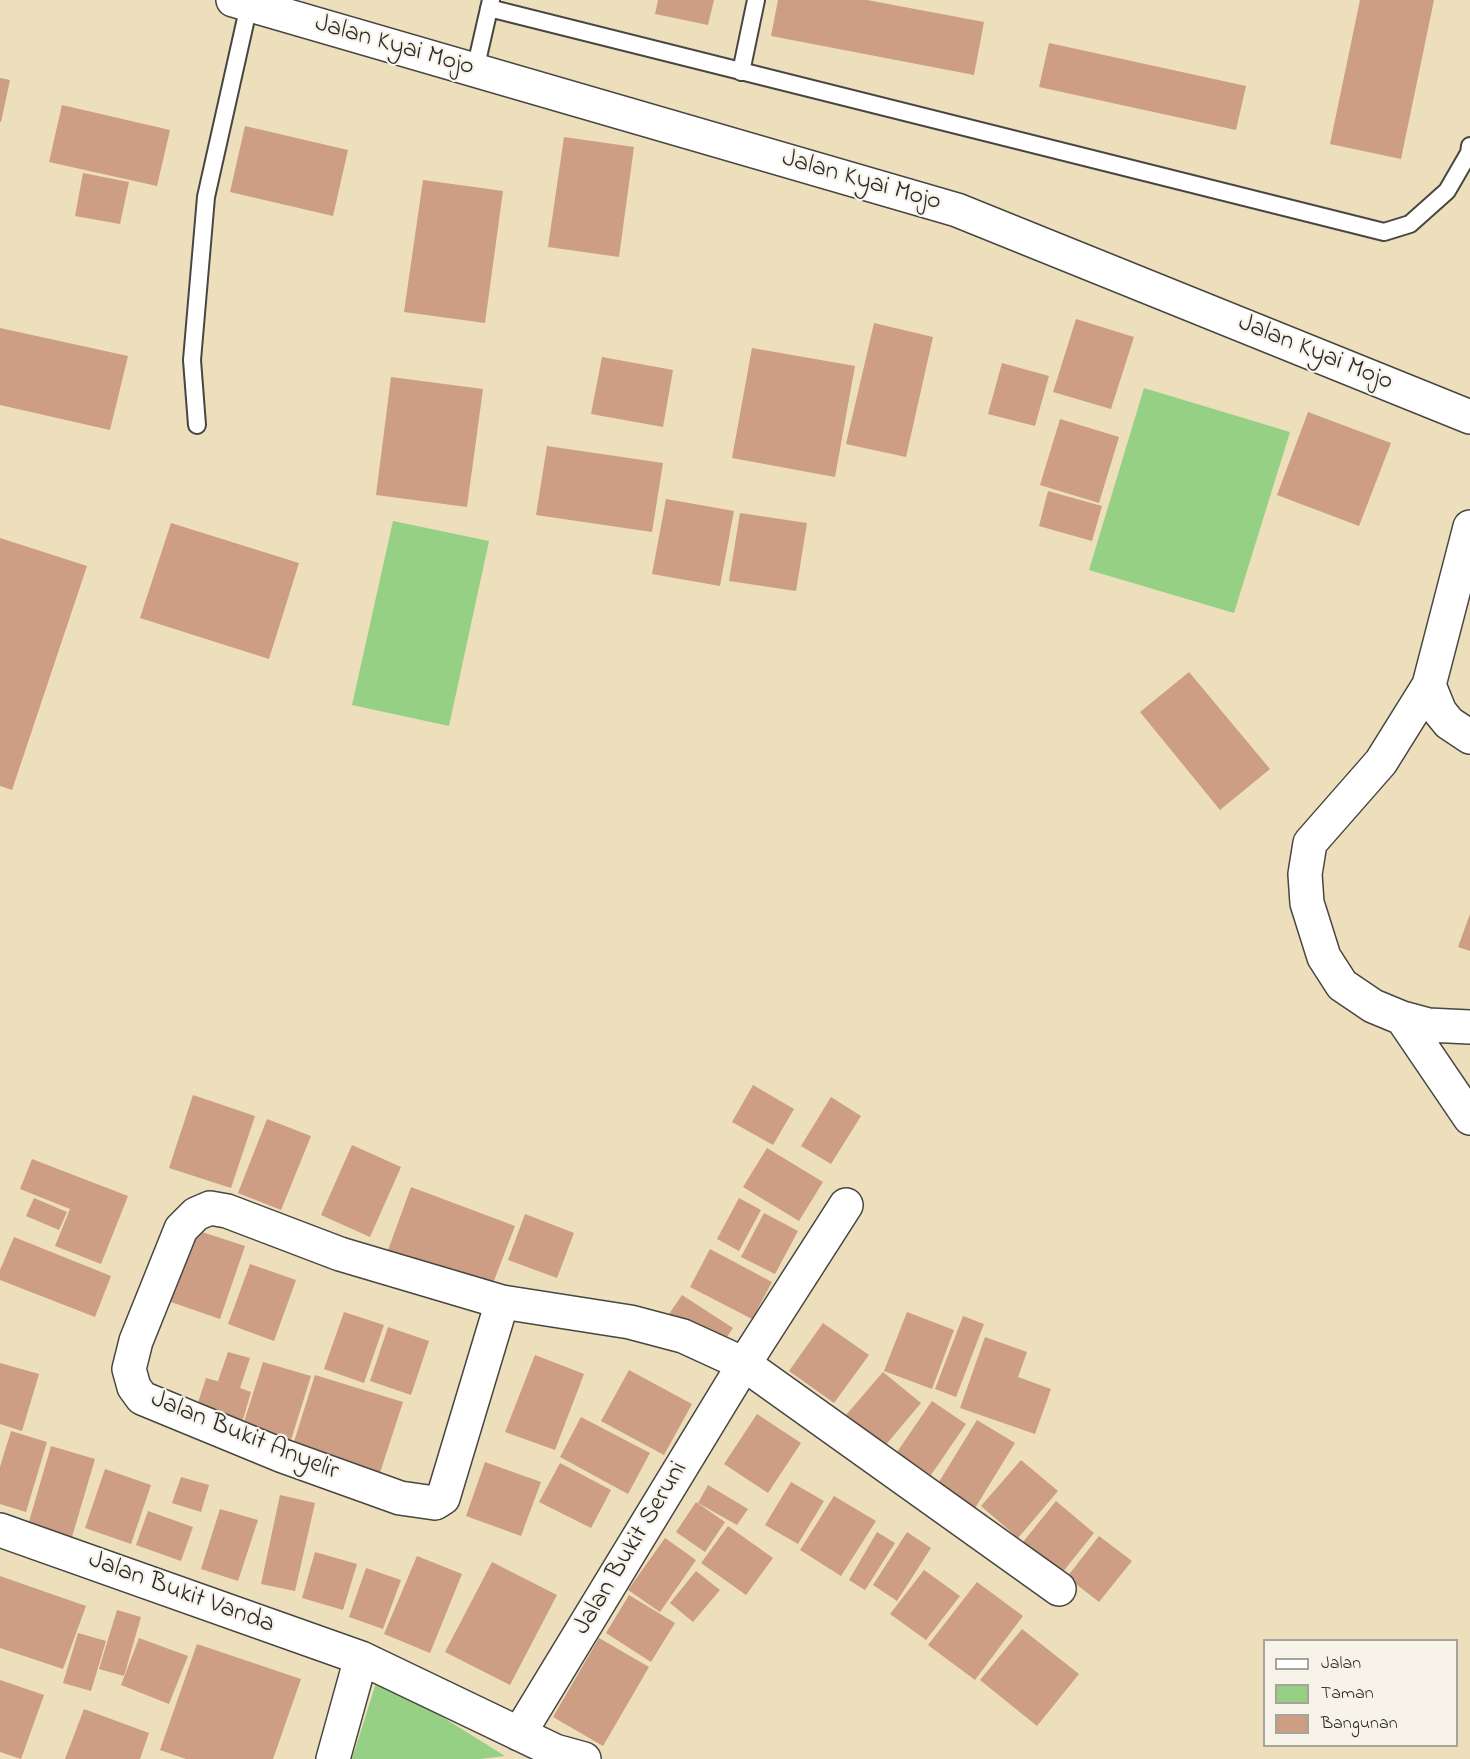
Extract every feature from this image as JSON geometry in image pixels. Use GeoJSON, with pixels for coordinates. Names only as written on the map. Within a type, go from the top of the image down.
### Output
{"type":"FeatureCollection","features":[{"type":"Feature","properties":{"kind":"street","name":"Jalan Kyai Mojo"},"geometry":{"type":"LineString","coordinates":[[241,2],[957,210],[1470,417]]}},
{"type":"Feature","properties":{"kind":"street"},"geometry":{"type":"LineString","coordinates":[[1470,527],[1429,685],[1381,762],[1310,843],[1305,866],[1307,903],[1324,957],[1342,985],[1373,1006],[1402,1018],[1428,1025],[1470,1027]]}},
{"type":"Feature","properties":{"kind":"street"},"geometry":{"type":"LineString","coordinates":[[1429,685],[1440,712],[1449,723],[1470,737]]}},
{"type":"Feature","properties":{"kind":"street"},"geometry":{"type":"LineString","coordinates":[[1402,1018],[1470,1118]]}},
{"type":"Feature","properties":{"kind":"street","name":"Jalan Bukit Seruni"},"geometry":{"type":"LineString","coordinates":[[522,1746],[744,1364],[846,1205]]}},
{"type":"Feature","properties":{"kind":"street","name":"Jalan Bukit Anyelir"},"geometry":{"type":"LineString","coordinates":[[502,1302],[443,1498],[435,1503],[400,1497],[283,1456],[142,1398],[134,1387],[129,1369],[136,1341],[181,1228],[196,1214],[210,1208],[227,1211],[340,1254],[502,1302],[640,1325],[683,1336],[744,1364]]}},
{"type":"Feature","properties":{"kind":"street"},"geometry":{"type":"LineString","coordinates":[[744,1364],[1059,1589]]}},
{"type":"Feature","properties":{"kind":"street","name":"Jalan Bukit Vanda"},"geometry":{"type":"LineString","coordinates":[[0,1530],[361,1658],[522,1746]]}},
{"type":"Feature","properties":{"kind":"street"},"geometry":{"type":"LineString","coordinates":[[333,1759],[361,1658]]}},
{"type":"Feature","properties":{"kind":"street"},"geometry":{"type":"LineString","coordinates":[[522,1746],[570,1755]]}},
{"type":"Feature","properties":{"kind":"lane"},"geometry":{"type":"LineString","coordinates":[[741,72],[756,0]]}},
{"type":"Feature","properties":{"kind":"lane"},"geometry":{"type":"LineString","coordinates":[[197,425],[192,360],[206,197],[241,2]]}},
{"type":"Feature","properties":{"kind":"lane"},"geometry":{"type":"LineString","coordinates":[[475,70],[490,4],[741,72],[1383,232],[1410,224],[1447,191],[1470,146]]}},
{"type":"Feature","properties":{"kind":"green space"},"geometry":{"type":"Polygon","coordinates":[[[1144,388],[1290,432],[1234,613],[1089,570],[1144,388]]]}},
{"type":"Feature","properties":{"kind":"green space"},"geometry":{"type":"Polygon","coordinates":[[[393,521],[489,541],[449,726],[352,705],[393,521]]]}},
{"type":"Feature","properties":{"kind":"green space"},"geometry":{"type":"Polygon","coordinates":[[[378,1677],[505,1756],[480,1759],[352,1759],[378,1677]]]}},
{"type":"Feature","properties":{"kind":"building"},"geometry":{"type":"Polygon","coordinates":[[[658,0],[714,0],[708,25],[655,14],[658,0]]]}},
{"type":"Feature","properties":{"kind":"building"},"geometry":{"type":"Polygon","coordinates":[[[778,0],[867,0],[984,22],[974,75],[771,36],[778,0]]]}},
{"type":"Feature","properties":{"kind":"building"},"geometry":{"type":"Polygon","coordinates":[[[1360,0],[1434,0],[1401,159],[1330,144],[1360,0]]]}},
{"type":"Feature","properties":{"kind":"building"},"geometry":{"type":"Polygon","coordinates":[[[1049,43],[1246,86],[1236,130],[1039,87],[1049,43]]]}},
{"type":"Feature","properties":{"kind":"building"},"geometry":{"type":"Polygon","coordinates":[[[0,78],[10,80],[1,122],[0,122],[0,78]]]}},
{"type":"Feature","properties":{"kind":"building"},"geometry":{"type":"Polygon","coordinates":[[[62,105],[170,130],[157,186],[49,162],[62,105]]]}},
{"type":"Feature","properties":{"kind":"building"},"geometry":{"type":"Polygon","coordinates":[[[245,126],[348,150],[333,216],[230,192],[245,126]]]}},
{"type":"Feature","properties":{"kind":"building"},"geometry":{"type":"Polygon","coordinates":[[[564,137],[634,147],[619,257],[548,247],[564,137]]]}},
{"type":"Feature","properties":{"kind":"building"},"geometry":{"type":"Polygon","coordinates":[[[83,173],[129,182],[120,224],[75,216],[83,173]]]}},
{"type":"Feature","properties":{"kind":"building"},"geometry":{"type":"Polygon","coordinates":[[[423,180],[503,191],[485,323],[404,312],[423,180]]]}},
{"type":"Feature","properties":{"kind":"building"},"geometry":{"type":"Polygon","coordinates":[[[1076,319],[1134,337],[1111,409],[1053,392],[1076,319]]]}},
{"type":"Feature","properties":{"kind":"building"},"geometry":{"type":"Polygon","coordinates":[[[874,323],[933,337],[906,457],[846,444],[874,323]]]}},
{"type":"Feature","properties":{"kind":"building"},"geometry":{"type":"Polygon","coordinates":[[[0,328],[128,356],[110,430],[0,405],[0,328]]]}},
{"type":"Feature","properties":{"kind":"building"},"geometry":{"type":"Polygon","coordinates":[[[752,348],[855,366],[835,477],[732,458],[752,348]]]}},
{"type":"Feature","properties":{"kind":"building"},"geometry":{"type":"Polygon","coordinates":[[[602,357],[673,370],[663,427],[591,414],[602,357]]]}},
{"type":"Feature","properties":{"kind":"building"},"geometry":{"type":"Polygon","coordinates":[[[1002,363],[1049,376],[1035,426],[988,414],[1002,363]]]}},
{"type":"Feature","properties":{"kind":"building"},"geometry":{"type":"Polygon","coordinates":[[[391,377],[483,389],[467,507],[376,495],[391,377]]]}},
{"type":"Feature","properties":{"kind":"building"},"geometry":{"type":"Polygon","coordinates":[[[1308,412],[1391,443],[1359,526],[1277,495],[1308,412]]]}},
{"type":"Feature","properties":{"kind":"building"},"geometry":{"type":"Polygon","coordinates":[[[1060,419],[1119,437],[1099,503],[1040,485],[1060,419]]]}},
{"type":"Feature","properties":{"kind":"building"},"geometry":{"type":"Polygon","coordinates":[[[547,446],[663,463],[652,532],[536,515],[547,446]]]}},
{"type":"Feature","properties":{"kind":"building"},"geometry":{"type":"Polygon","coordinates":[[[1048,491],[1102,506],[1092,541],[1039,526],[1048,491]]]}},
{"type":"Feature","properties":{"kind":"building"},"geometry":{"type":"Polygon","coordinates":[[[666,499],[734,511],[720,586],[652,574],[666,499]]]}},
{"type":"Feature","properties":{"kind":"building"},"geometry":{"type":"Polygon","coordinates":[[[740,513],[807,523],[796,591],[729,581],[740,513]]]}},
{"type":"Feature","properties":{"kind":"building"},"geometry":{"type":"Polygon","coordinates":[[[171,523],[299,563],[269,659],[140,618],[171,523]]]}},
{"type":"Feature","properties":{"kind":"building"},"geometry":{"type":"Polygon","coordinates":[[[0,538],[87,566],[12,790],[0,786],[0,538]]]}},
{"type":"Feature","properties":{"kind":"building"},"geometry":{"type":"Polygon","coordinates":[[[1189,672],[1270,769],[1220,810],[1140,712],[1189,672]]]}},
{"type":"Feature","properties":{"kind":"building"},"geometry":{"type":"Polygon","coordinates":[[[1470,914],[1470,951],[1458,947],[1470,914]]]}},
{"type":"Feature","properties":{"kind":"building"},"geometry":{"type":"Polygon","coordinates":[[[753,1085],[794,1109],[773,1145],[732,1122],[753,1085]]]}},
{"type":"Feature","properties":{"kind":"building"},"geometry":{"type":"Polygon","coordinates":[[[193,1095],[255,1116],[231,1188],[169,1168],[193,1095]]]}},
{"type":"Feature","properties":{"kind":"building"},"geometry":{"type":"Polygon","coordinates":[[[831,1097],[861,1116],[831,1164],[801,1146],[831,1097]]]}},
{"type":"Feature","properties":{"kind":"building"},"geometry":{"type":"Polygon","coordinates":[[[267,1119],[311,1136],[281,1210],[238,1193],[267,1119]]]}},
{"type":"Feature","properties":{"kind":"building"},"geometry":{"type":"Polygon","coordinates":[[[352,1145],[401,1167],[370,1237],[321,1215],[352,1145]]]}},
{"type":"Feature","properties":{"kind":"building"},"geometry":{"type":"Polygon","coordinates":[[[767,1148],[823,1182],[799,1221],[743,1187],[767,1148]]]}},
{"type":"Feature","properties":{"kind":"building"},"geometry":{"type":"Polygon","coordinates":[[[32,1159],[128,1196],[101,1264],[55,1246],[70,1209],[20,1189],[32,1159]]]}},
{"type":"Feature","properties":{"kind":"building"},"geometry":{"type":"Polygon","coordinates":[[[411,1187],[515,1226],[490,1291],[387,1253],[411,1187]]]}},
{"type":"Feature","properties":{"kind":"building"},"geometry":{"type":"Polygon","coordinates":[[[34,1198],[67,1212],[59,1230],[26,1216],[34,1198]]]}},
{"type":"Feature","properties":{"kind":"building"},"geometry":{"type":"Polygon","coordinates":[[[739,1198],[761,1210],[739,1251],[717,1239],[739,1198]]]}},
{"type":"Feature","properties":{"kind":"building"},"geometry":{"type":"Polygon","coordinates":[[[764,1213],[798,1231],[775,1274],[741,1257],[764,1213]]]}},
{"type":"Feature","properties":{"kind":"building"},"geometry":{"type":"Polygon","coordinates":[[[525,1214],[574,1233],[557,1278],[508,1260],[525,1214]]]}},
{"type":"Feature","properties":{"kind":"building"},"geometry":{"type":"Polygon","coordinates":[[[193,1229],[245,1246],[220,1319],[168,1301],[193,1229]]]}},
{"type":"Feature","properties":{"kind":"building"},"geometry":{"type":"Polygon","coordinates":[[[14,1237],[111,1276],[95,1317],[0,1280],[0,1270],[14,1237]]]}},
{"type":"Feature","properties":{"kind":"building"},"geometry":{"type":"Polygon","coordinates":[[[710,1249],[772,1282],[752,1319],[690,1287],[710,1249]]]}},
{"type":"Feature","properties":{"kind":"building"},"geometry":{"type":"Polygon","coordinates":[[[250,1264],[296,1280],[274,1341],[228,1324],[250,1264]]]}},
{"type":"Feature","properties":{"kind":"building"},"geometry":{"type":"Polygon","coordinates":[[[682,1295],[733,1328],[719,1349],[669,1314],[682,1295]]]}},
{"type":"Feature","properties":{"kind":"building"},"geometry":{"type":"Polygon","coordinates":[[[344,1312],[384,1325],[364,1383],[324,1369],[344,1312]]]}},
{"type":"Feature","properties":{"kind":"building"},"geometry":{"type":"Polygon","coordinates":[[[907,1312],[954,1330],[932,1389],[884,1371],[907,1312]]]}},
{"type":"Feature","properties":{"kind":"building"},"geometry":{"type":"Polygon","coordinates":[[[963,1316],[984,1324],[956,1397],[935,1389],[963,1316]]]}},
{"type":"Feature","properties":{"kind":"building"},"geometry":{"type":"Polygon","coordinates":[[[823,1323],[869,1355],[834,1403],[789,1371],[823,1323]]]}},
{"type":"Feature","properties":{"kind":"building"},"geometry":{"type":"Polygon","coordinates":[[[388,1327],[429,1341],[411,1395],[370,1381],[388,1327]]]}},
{"type":"Feature","properties":{"kind":"building"},"geometry":{"type":"Polygon","coordinates":[[[985,1337],[1027,1352],[1018,1377],[1051,1389],[1035,1434],[960,1408],[985,1337]]]}},
{"type":"Feature","properties":{"kind":"building"},"geometry":{"type":"Polygon","coordinates":[[[228,1352],[250,1358],[240,1388],[251,1392],[242,1423],[196,1409],[206,1378],[224,1383],[218,1381],[228,1352]]]}},
{"type":"Feature","properties":{"kind":"building"},"geometry":{"type":"Polygon","coordinates":[[[535,1355],[584,1374],[555,1450],[505,1432],[535,1355]]]}},
{"type":"Feature","properties":{"kind":"building"},"geometry":{"type":"Polygon","coordinates":[[[263,1362],[311,1376],[291,1440],[243,1425],[263,1362]]]}},
{"type":"Feature","properties":{"kind":"building"},"geometry":{"type":"Polygon","coordinates":[[[0,1363],[39,1374],[22,1431],[0,1424],[0,1363]]]}},
{"type":"Feature","properties":{"kind":"building"},"geometry":{"type":"Polygon","coordinates":[[[629,1370],[692,1404],[664,1455],[601,1421],[629,1370]]]}},
{"type":"Feature","properties":{"kind":"building"},"geometry":{"type":"Polygon","coordinates":[[[883,1372],[921,1403],[884,1447],[846,1415],[883,1372]]]}},
{"type":"Feature","properties":{"kind":"building"},"geometry":{"type":"Polygon","coordinates":[[[315,1375],[403,1402],[378,1479],[291,1451],[315,1375]]]}},
{"type":"Feature","properties":{"kind":"building"},"geometry":{"type":"Polygon","coordinates":[[[932,1401],[966,1424],[931,1475],[897,1452],[932,1401]]]}},
{"type":"Feature","properties":{"kind":"building"},"geometry":{"type":"Polygon","coordinates":[[[757,1414],[801,1443],[768,1493],[724,1464],[757,1414]]]}},
{"type":"Feature","properties":{"kind":"building"},"geometry":{"type":"Polygon","coordinates":[[[581,1417],[650,1453],[628,1494],[560,1457],[581,1417]]]}},
{"type":"Feature","properties":{"kind":"building"},"geometry":{"type":"Polygon","coordinates":[[[977,1420],[1015,1443],[972,1513],[934,1490],[977,1420]]]}},
{"type":"Feature","properties":{"kind":"building"},"geometry":{"type":"Polygon","coordinates":[[[11,1431],[47,1442],[26,1512],[0,1504],[0,1467],[11,1431]]]}},
{"type":"Feature","properties":{"kind":"building"},"geometry":{"type":"Polygon","coordinates":[[[51,1446],[95,1459],[72,1537],[28,1525],[51,1446]]]}},
{"type":"Feature","properties":{"kind":"building"},"geometry":{"type":"Polygon","coordinates":[[[1021,1460],[1058,1491],[1018,1538],[981,1506],[1021,1460]]]}},
{"type":"Feature","properties":{"kind":"building"},"geometry":{"type":"Polygon","coordinates":[[[485,1462],[541,1482],[521,1536],[466,1516],[485,1462]]]}},
{"type":"Feature","properties":{"kind":"building"},"geometry":{"type":"Polygon","coordinates":[[[560,1463],[611,1490],[591,1528],[539,1502],[560,1463]]]}},
{"type":"Feature","properties":{"kind":"building"},"geometry":{"type":"Polygon","coordinates":[[[105,1469],[151,1485],[131,1544],[85,1528],[105,1469]]]}},
{"type":"Feature","properties":{"kind":"building"},"geometry":{"type":"Polygon","coordinates":[[[181,1477],[209,1485],[201,1512],[172,1503],[181,1477]]]}},
{"type":"Feature","properties":{"kind":"building"},"geometry":{"type":"Polygon","coordinates":[[[791,1482],[824,1501],[798,1544],[765,1525],[791,1482]]]}},
{"type":"Feature","properties":{"kind":"building"},"geometry":{"type":"Polygon","coordinates":[[[708,1485],[748,1509],[737,1525],[698,1503],[708,1485]]]}},
{"type":"Feature","properties":{"kind":"building"},"geometry":{"type":"Polygon","coordinates":[[[280,1495],[315,1503],[295,1591],[261,1584],[280,1495]]]}},
{"type":"Feature","properties":{"kind":"building"},"geometry":{"type":"Polygon","coordinates":[[[834,1496],[876,1521],[841,1576],[800,1550],[834,1496]]]}},
{"type":"Feature","properties":{"kind":"building"},"geometry":{"type":"Polygon","coordinates":[[[1056,1501],[1094,1533],[1062,1573],[1023,1542],[1056,1501]]]}},
{"type":"Feature","properties":{"kind":"building"},"geometry":{"type":"Polygon","coordinates":[[[696,1502],[725,1522],[705,1552],[676,1532],[696,1502]]]}},
{"type":"Feature","properties":{"kind":"building"},"geometry":{"type":"Polygon","coordinates":[[[220,1509],[258,1520],[238,1581],[201,1569],[220,1509]]]}},
{"type":"Feature","properties":{"kind":"building"},"geometry":{"type":"Polygon","coordinates":[[[148,1511],[193,1527],[181,1561],[136,1545],[148,1511]]]}},
{"type":"Feature","properties":{"kind":"building"},"geometry":{"type":"Polygon","coordinates":[[[728,1526],[773,1558],[746,1595],[701,1563],[728,1526]]]}},
{"type":"Feature","properties":{"kind":"building"},"geometry":{"type":"Polygon","coordinates":[[[877,1532],[895,1543],[865,1590],[849,1580],[877,1532]]]}},
{"type":"Feature","properties":{"kind":"building"},"geometry":{"type":"Polygon","coordinates":[[[907,1532],[931,1548],[897,1601],[873,1585],[907,1532]]]}},
{"type":"Feature","properties":{"kind":"building"},"geometry":{"type":"Polygon","coordinates":[[[1099,1536],[1132,1561],[1099,1602],[1067,1577],[1099,1536]]]}},
{"type":"Feature","properties":{"kind":"building"},"geometry":{"type":"Polygon","coordinates":[[[665,1538],[696,1560],[660,1612],[628,1590],[665,1538]]]}},
{"type":"Feature","properties":{"kind":"building"},"geometry":{"type":"Polygon","coordinates":[[[315,1552],[357,1564],[343,1610],[302,1598],[315,1552]]]}},
{"type":"Feature","properties":{"kind":"building"},"geometry":{"type":"Polygon","coordinates":[[[417,1556],[462,1574],[430,1653],[384,1634],[417,1556]]]}},
{"type":"Feature","properties":{"kind":"building"},"geometry":{"type":"Polygon","coordinates":[[[492,1562],[557,1595],[510,1685],[445,1652],[492,1562]]]}},
{"type":"Feature","properties":{"kind":"building"},"geometry":{"type":"Polygon","coordinates":[[[366,1568],[401,1580],[383,1629],[349,1617],[366,1568]]]}},
{"type":"Feature","properties":{"kind":"building"},"geometry":{"type":"Polygon","coordinates":[[[924,1570],[960,1596],[926,1640],[890,1614],[924,1570]]]}},
{"type":"Feature","properties":{"kind":"building"},"geometry":{"type":"Polygon","coordinates":[[[696,1571],[720,1590],[693,1622],[670,1603],[696,1571]]]}},
{"type":"Feature","properties":{"kind":"building"},"geometry":{"type":"Polygon","coordinates":[[[0,1576],[86,1606],[63,1669],[0,1648],[0,1576]]]}},
{"type":"Feature","properties":{"kind":"building"},"geometry":{"type":"Polygon","coordinates":[[[977,1582],[1023,1616],[975,1680],[928,1645],[977,1582]]]}},
{"type":"Feature","properties":{"kind":"building"},"geometry":{"type":"Polygon","coordinates":[[[629,1595],[675,1623],[651,1662],[606,1633],[629,1595]]]}},
{"type":"Feature","properties":{"kind":"building"},"geometry":{"type":"Polygon","coordinates":[[[117,1610],[141,1617],[124,1676],[99,1669],[117,1610]]]}},
{"type":"Feature","properties":{"kind":"building"},"geometry":{"type":"Polygon","coordinates":[[[1022,1629],[1079,1674],[1037,1726],[980,1680],[1022,1629]]]}},
{"type":"Feature","properties":{"kind":"building"},"geometry":{"type":"Polygon","coordinates":[[[78,1633],[106,1641],[91,1691],[63,1683],[78,1633]]]}},
{"type":"Feature","properties":{"kind":"building"},"geometry":{"type":"Polygon","coordinates":[[[139,1638],[188,1656],[169,1704],[121,1685],[139,1638]]]}},
{"type":"Feature","properties":{"kind":"building"},"geometry":{"type":"Polygon","coordinates":[[[599,1638],[649,1667],[603,1746],[553,1717],[599,1638]]]}},
{"type":"Feature","properties":{"kind":"building"},"geometry":{"type":"Polygon","coordinates":[[[197,1644],[301,1679],[273,1759],[186,1759],[160,1750],[197,1644]]]}},
{"type":"Feature","properties":{"kind":"building"},"geometry":{"type":"Polygon","coordinates":[[[0,1680],[44,1695],[21,1759],[0,1752],[0,1680]]]}},
{"type":"Feature","properties":{"kind":"building"},"geometry":{"type":"Polygon","coordinates":[[[84,1709],[149,1733],[140,1759],[65,1759],[84,1709]]]}}]}
